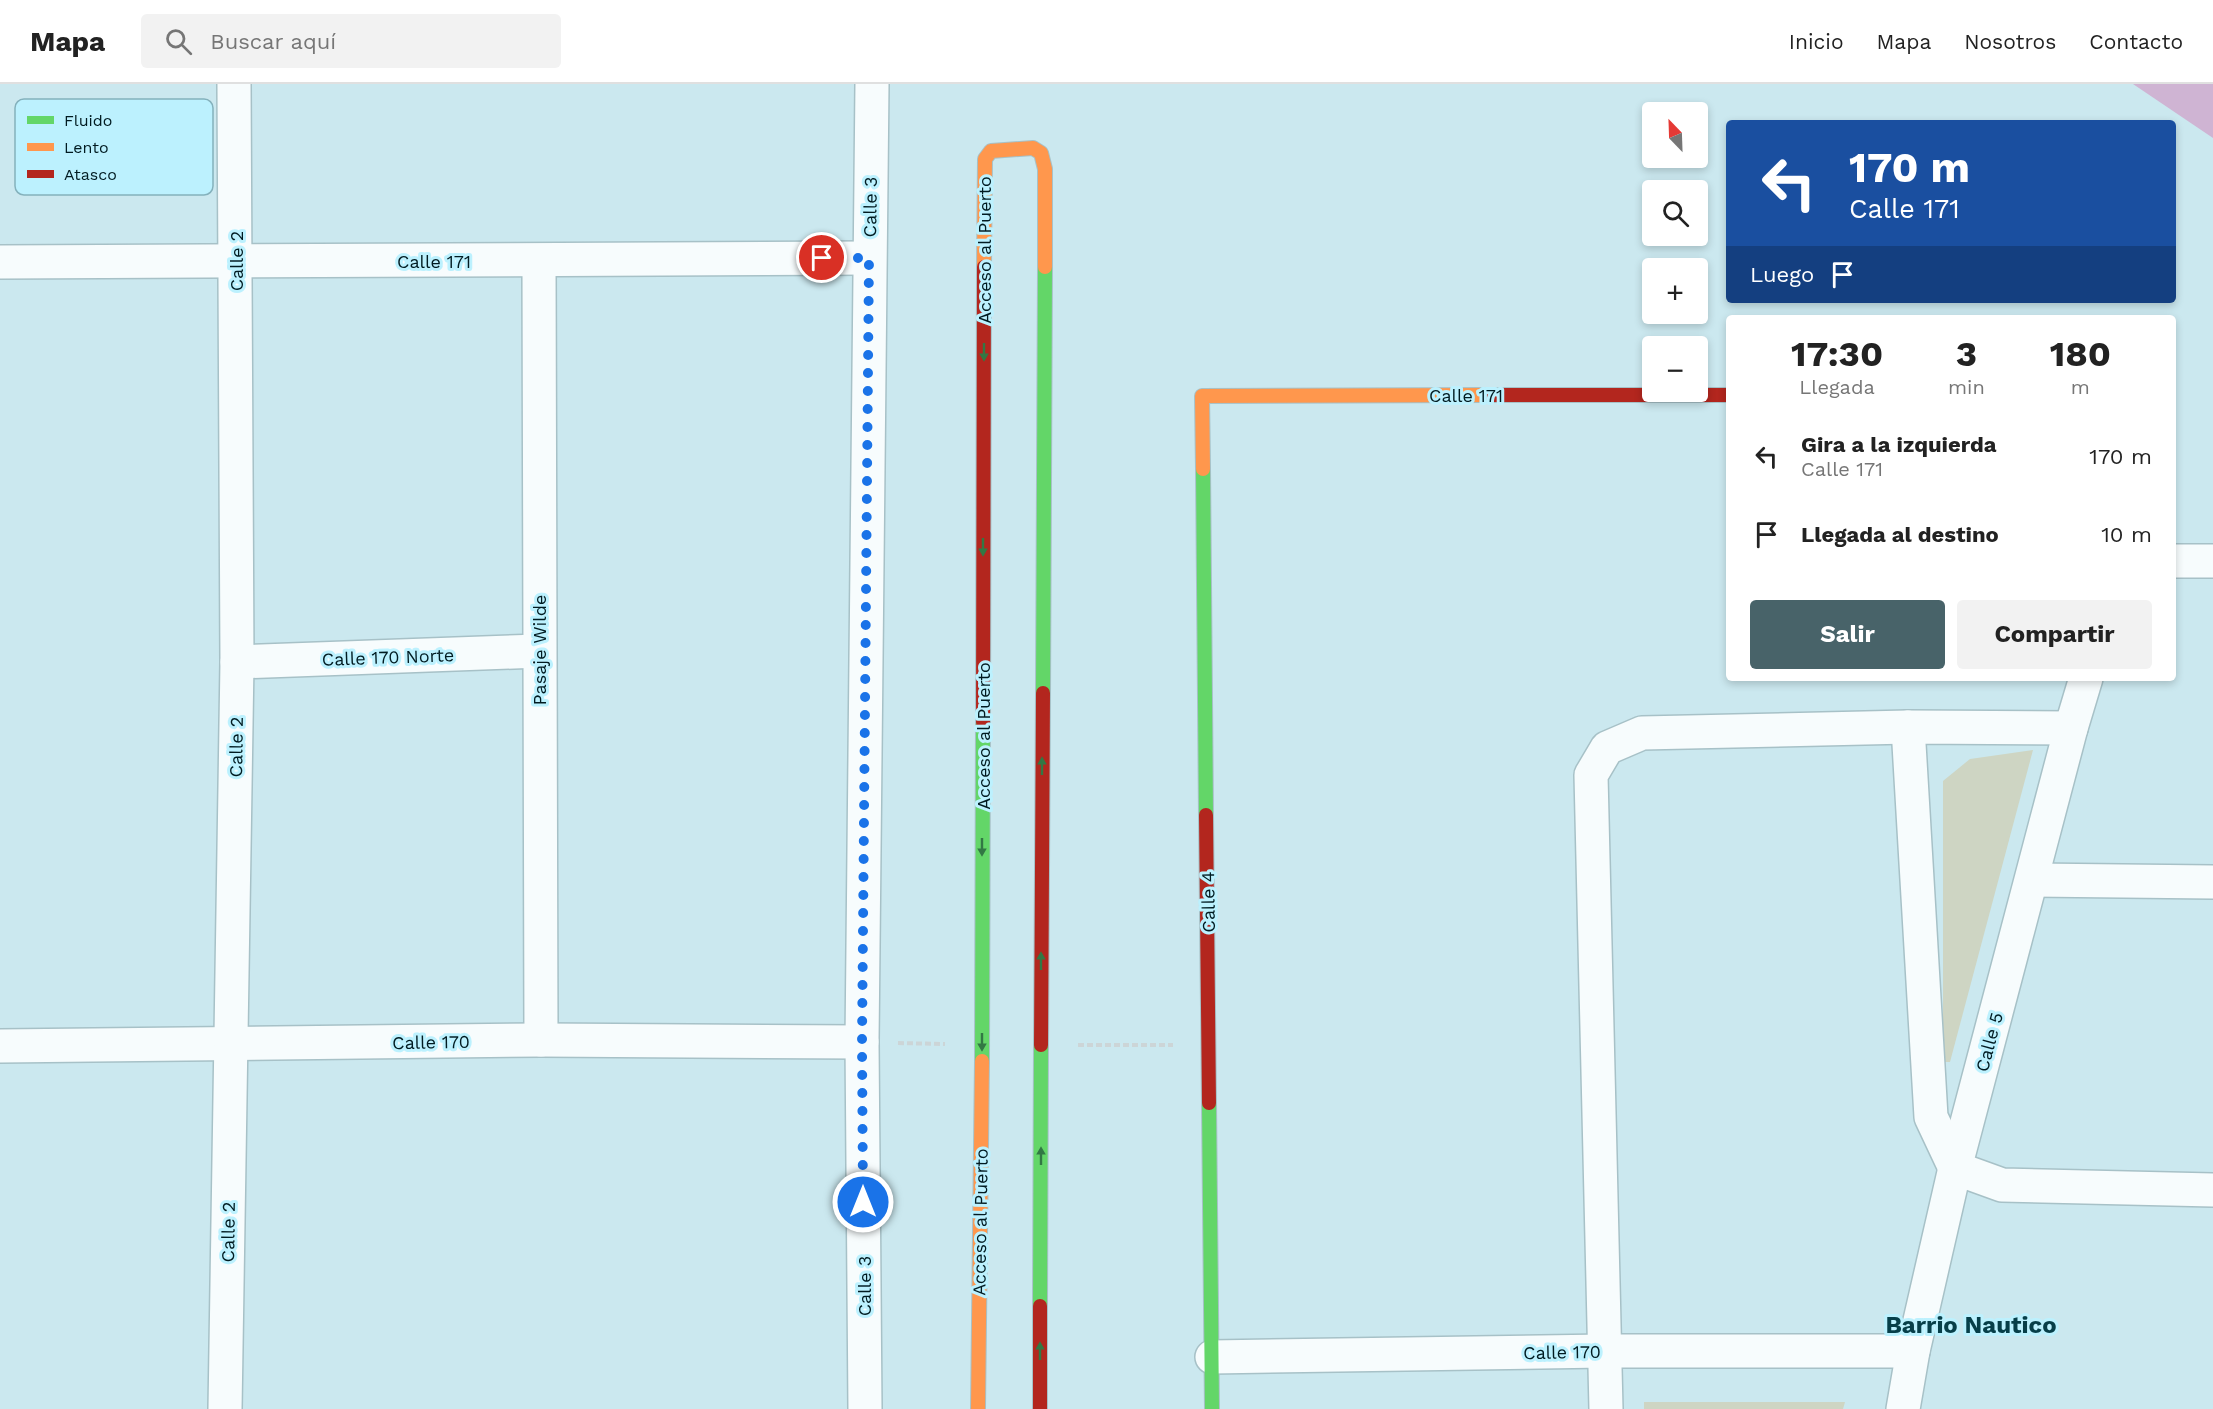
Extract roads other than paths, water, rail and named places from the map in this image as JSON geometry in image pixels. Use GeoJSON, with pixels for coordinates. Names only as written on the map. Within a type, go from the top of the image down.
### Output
{"type":"FeatureCollection","features":[{"type":"Feature","properties":{"kind":"main road","name":"Acceso al Puerto"},"geometry":{"type":"LineString","coordinates":[[978,1409],[982,1045],[984,167],[985,159],[991,151],[1033,148],[1041,153],[1045,169],[1040,1409]]}},
{"type":"Feature","properties":{"kind":"main road","name":"Calle 171"},"geometry":{"type":"LineString","coordinates":[[1202,396],[1726,395]]}},
{"type":"Feature","properties":{"kind":"main road","name":"Calle 4"},"geometry":{"type":"LineString","coordinates":[[1202,396],[1212,1409]]}},
{"type":"Feature","properties":{"kind":"street","name":"Calle 2"},"geometry":{"type":"LineString","coordinates":[[225,1409],[237,662],[234,84]]}},
{"type":"Feature","properties":{"kind":"street","name":"Calle 3"},"geometry":{"type":"LineString","coordinates":[[865,1409],[862,1042],[872,84]]}},
{"type":"Feature","properties":{"kind":"street","name":"Calle 171"},"geometry":{"type":"LineString","coordinates":[[0,262],[869,258]]}},
{"type":"Feature","properties":{"kind":"street","name":"Pasaje Wilde"},"geometry":{"type":"LineString","coordinates":[[539,261],[541,1040]]}},
{"type":"Feature","properties":{"kind":"street"},"geometry":{"type":"LineString","coordinates":[[2176,561],[2213,561]]}},
{"type":"Feature","properties":{"kind":"street","name":"Calle 170 Norte"},"geometry":{"type":"LineString","coordinates":[[237,662],[539,651]]}},
{"type":"Feature","properties":{"kind":"street","name":"Calle 5"},"geometry":{"type":"LineString","coordinates":[[1903,1409],[1913,1351],[1955,1168],[2085,681]]}},
{"type":"Feature","properties":{"kind":"street"},"geometry":{"type":"LineString","coordinates":[[1606,1409],[1591,775],[1607,748],[1642,733],[1908,727],[2071,728]]}},
{"type":"Feature","properties":{"kind":"street"},"geometry":{"type":"LineString","coordinates":[[1908,727],[1931,1118],[1955,1168],[2002,1185],[2213,1190]]}},
{"type":"Feature","properties":{"kind":"street"},"geometry":{"type":"LineString","coordinates":[[2032,880],[2213,882]]}},
{"type":"Feature","properties":{"kind":"street","name":"Calle 170"},"geometry":{"type":"LineString","coordinates":[[0,1047],[541,1040],[862,1042]]}},
{"type":"Feature","properties":{"kind":"street","name":"Calle 170"},"geometry":{"type":"LineString","coordinates":[[1212,1356],[1605,1351],[1913,1351]]}},
{"type":"Feature","properties":{"kind":"district","name":"Barrio Nautico"},"geometry":{"type":"Point","coordinates":[1971,1325]}}]}
